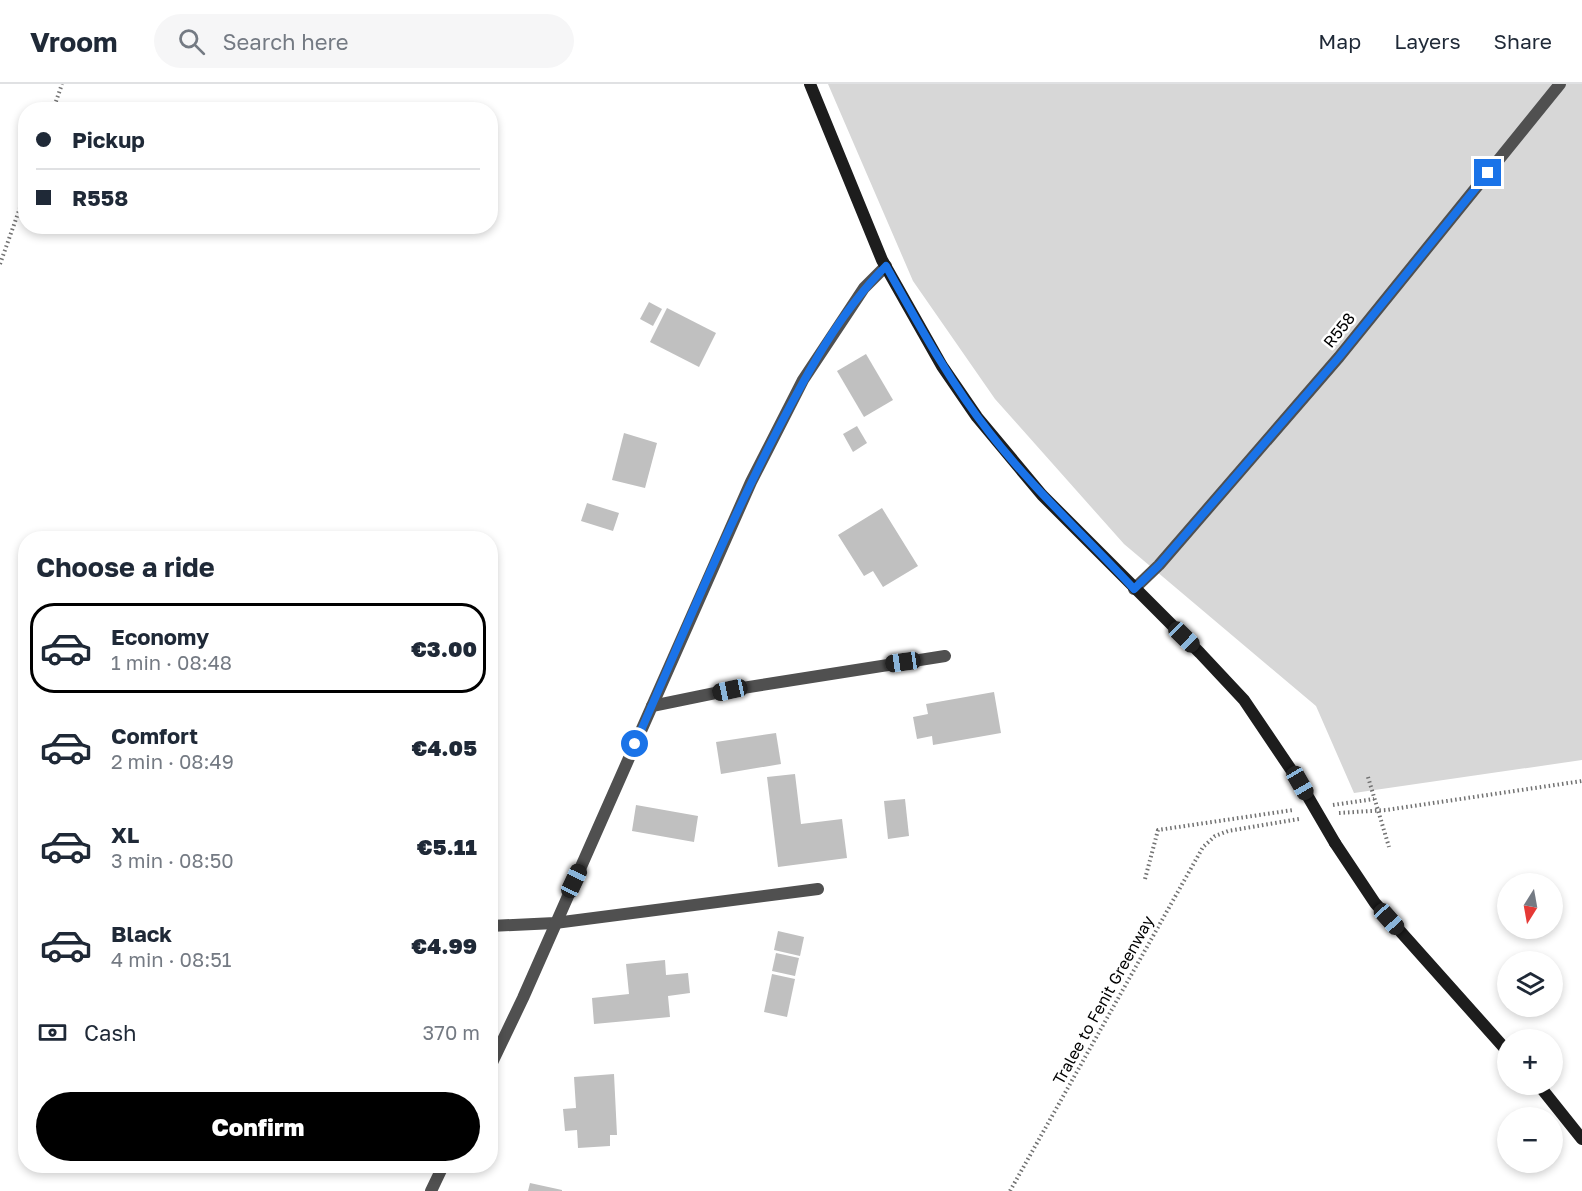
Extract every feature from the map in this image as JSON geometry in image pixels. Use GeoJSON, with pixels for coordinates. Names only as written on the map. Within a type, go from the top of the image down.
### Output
{"type":"FeatureCollection","features":[{"type":"Feature","properties":{"kind":"main road"},"geometry":{"type":"LineString","coordinates":[[810,84],[886,266],[942,366],[990,433],[1042,495],[1244,700],[1300,783],[1374,903],[1497,1040]]}},
{"type":"Feature","properties":{"kind":"main road"},"geometry":{"type":"LineString","coordinates":[[1547,1095],[1582,1139]]}},
{"type":"Feature","properties":{"kind":"street","name":"R558"},"geometry":{"type":"LineString","coordinates":[[1134,589],[1167,556],[1339,357],[1560,84]]}},
{"type":"Feature","properties":{"kind":"street"},"geometry":{"type":"LineString","coordinates":[[498,1050],[728,530],[803,380],[864,288],[886,266]]}},
{"type":"Feature","properties":{"kind":"street"},"geometry":{"type":"LineString","coordinates":[[652,706],[730,690],[945,656]]}},
{"type":"Feature","properties":{"kind":"street"},"geometry":{"type":"LineString","coordinates":[[498,926],[555,924],[818,890]]}},
{"type":"Feature","properties":{"kind":"street"},"geometry":{"type":"LineString","coordinates":[[431,1191],[440,1173]]}},
{"type":"Feature","properties":{"kind":"path"},"geometry":{"type":"LineString","coordinates":[[56,102],[62,84]]}},
{"type":"Feature","properties":{"kind":"path"},"geometry":{"type":"LineString","coordinates":[[0,264],[18,213]]}},
{"type":"Feature","properties":{"kind":"path"},"geometry":{"type":"LineString","coordinates":[[1368,777],[1389,847]]}},
{"type":"Feature","properties":{"kind":"path"},"geometry":{"type":"LineString","coordinates":[[1369,813],[1582,781]]}},
{"type":"Feature","properties":{"kind":"path"},"geometry":{"type":"LineString","coordinates":[[1329,805],[1374,799]]}},
{"type":"Feature","properties":{"kind":"path"},"geometry":{"type":"LineString","coordinates":[[1145,879],[1158,830],[1295,810]]}},
{"type":"Feature","properties":{"kind":"path","name":"Tralee to Fenit Greenway"},"geometry":{"type":"LineString","coordinates":[[1010,1191],[1203,847],[1215,836],[1228,831]]}},
{"type":"Feature","properties":{"kind":"shaded area"},"geometry":{"type":"Polygon","coordinates":[[[828,84],[1582,84],[1582,760],[1354,793],[1316,706],[1124,544],[995,399],[913,281],[828,84]]]}},
{"type":"Feature","properties":{"kind":"building"},"geometry":{"type":"Polygon","coordinates":[[[649,302],[662,309],[653,326],[640,319],[649,302]]]}},
{"type":"Feature","properties":{"kind":"building"},"geometry":{"type":"Polygon","coordinates":[[[667,308],[716,333],[699,367],[650,342],[667,308]]]}},
{"type":"Feature","properties":{"kind":"building"},"geometry":{"type":"Polygon","coordinates":[[[866,354],[893,400],[864,417],[837,371],[866,354]]]}},
{"type":"Feature","properties":{"kind":"building"},"geometry":{"type":"Polygon","coordinates":[[[857,426],[867,443],[853,452],[843,434],[857,426]]]}},
{"type":"Feature","properties":{"kind":"building"},"geometry":{"type":"Polygon","coordinates":[[[624,433],[657,443],[645,488],[612,480],[624,433]]]}},
{"type":"Feature","properties":{"kind":"building"},"geometry":{"type":"Polygon","coordinates":[[[587,503],[619,513],[613,531],[581,521],[587,503]]]}},
{"type":"Feature","properties":{"kind":"building"},"geometry":{"type":"Polygon","coordinates":[[[882,508],[918,566],[883,587],[873,571],[864,576],[838,535],[882,508]]]}},
{"type":"Feature","properties":{"kind":"building"},"geometry":{"type":"Polygon","coordinates":[[[994,692],[1001,733],[933,745],[932,736],[917,739],[913,717],[928,714],[926,704],[994,692]]]}},
{"type":"Feature","properties":{"kind":"building"},"geometry":{"type":"Polygon","coordinates":[[[776,733],[781,764],[721,774],[716,742],[776,733]]]}},
{"type":"Feature","properties":{"kind":"building"},"geometry":{"type":"Polygon","coordinates":[[[795,774],[801,824],[842,819],[847,858],[778,867],[767,777],[795,774]]]}},
{"type":"Feature","properties":{"kind":"building"},"geometry":{"type":"Polygon","coordinates":[[[905,799],[909,836],[888,839],[884,801],[905,799]]]}},
{"type":"Feature","properties":{"kind":"building"},"geometry":{"type":"Polygon","coordinates":[[[636,805],[698,816],[694,842],[632,831],[636,805]]]}},
{"type":"Feature","properties":{"kind":"building"},"geometry":{"type":"Polygon","coordinates":[[[778,931],[804,937],[800,956],[774,950],[778,931]]]}},
{"type":"Feature","properties":{"kind":"building"},"geometry":{"type":"Polygon","coordinates":[[[776,953],[799,958],[795,976],[772,971],[776,953]]]}},
{"type":"Feature","properties":{"kind":"building"},"geometry":{"type":"Polygon","coordinates":[[[665,960],[666,975],[688,973],[690,993],[668,996],[670,1017],[594,1024],[592,998],[629,994],[626,964],[665,960]]]}},
{"type":"Feature","properties":{"kind":"building"},"geometry":{"type":"Polygon","coordinates":[[[772,974],[795,979],[787,1017],[764,1012],[772,974]]]}},
{"type":"Feature","properties":{"kind":"building"},"geometry":{"type":"Polygon","coordinates":[[[614,1074],[617,1135],[610,1135],[610,1146],[578,1148],[577,1130],[565,1131],[563,1109],[576,1108],[574,1077],[614,1074]]]}},
{"type":"Feature","properties":{"kind":"building"},"geometry":{"type":"Polygon","coordinates":[[[530,1183],[562,1190],[562,1191],[528,1191],[530,1183]]]}},
{"type":"Feature","properties":{"kind":"route"},"geometry":{"type":"LineString","coordinates":[[635,744],[728,530],[803,380],[864,288],[886,266],[942,366],[977,417],[1042,495],[1134,589],[1159,565],[1339,357],[1488,173]]}}]}
